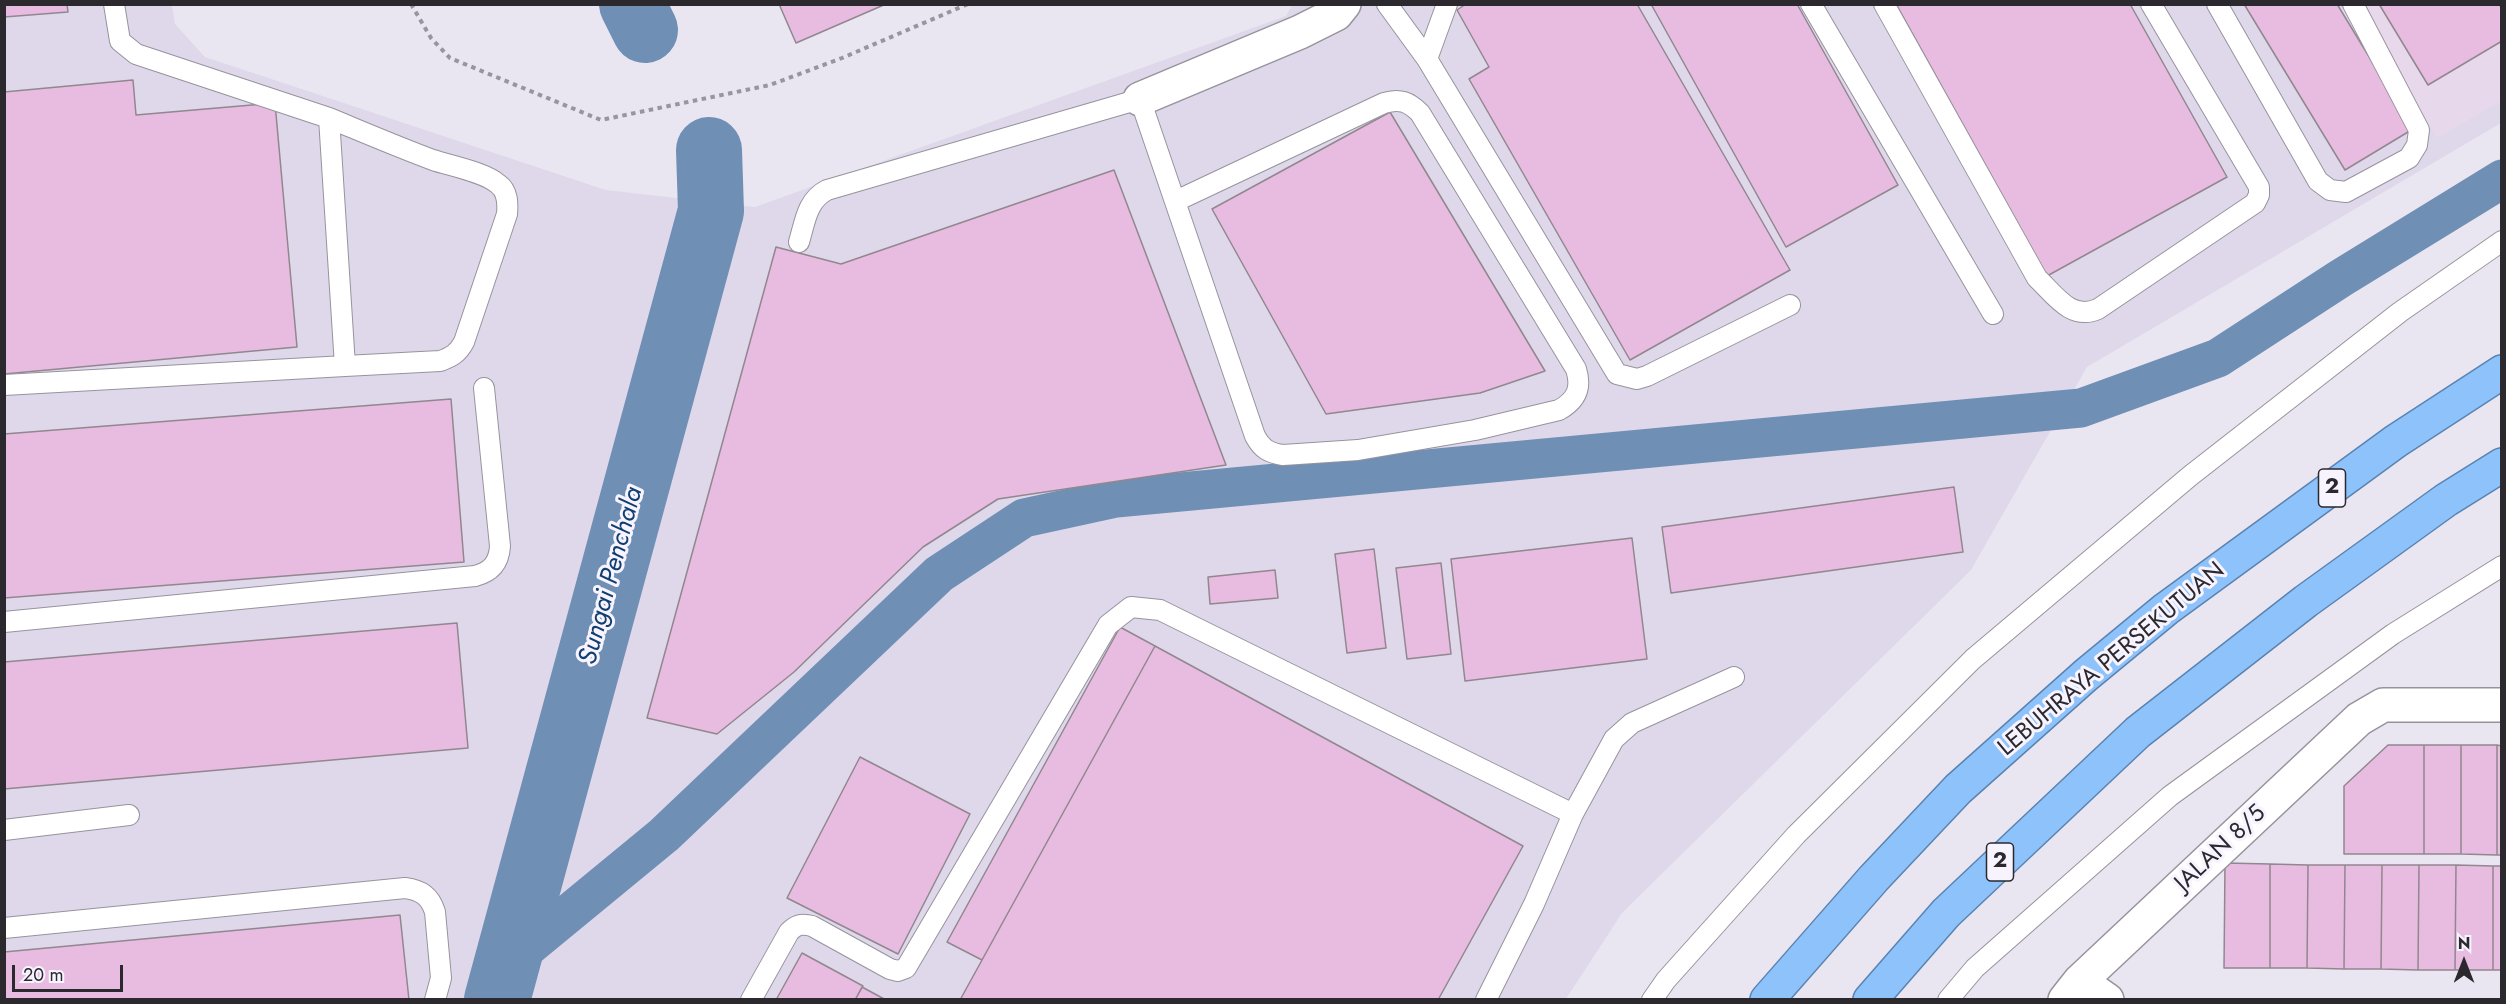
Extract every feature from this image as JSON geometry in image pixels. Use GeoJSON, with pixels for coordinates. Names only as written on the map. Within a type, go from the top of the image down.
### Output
{"type":"FeatureCollection","features":[{"type":"Feature","properties":{"kind":"highway","name":"LEBUHRAYA PERSEKUTUAN"},"geometry":{"type":"LineString","coordinates":[[1767,999],[1874,878],[1958,789],[2086,675],[2166,609],[2396,441],[2502,372]]}},
{"type":"Feature","properties":{"kind":"highway","name":"2"},"geometry":{"type":"LineString","coordinates":[[1870,999],[1946,913],[2138,732],[2306,601],[2446,500],[2502,465]]}},
{"type":"Feature","properties":{"kind":"highway"},"geometry":{"type":"LineString","coordinates":[[2446,500],[2502,485]]}},
{"type":"Feature","properties":{"kind":"street"},"geometry":{"type":"LineString","coordinates":[[1140,99],[1300,32],[1336,15],[1344,4]]}},
{"type":"Feature","properties":{"kind":"street","name":"JALAN 8/5"},"geometry":{"type":"LineString","coordinates":[[2072,990],[2359,719],[2383,705],[2502,705]]}},
{"type":"Feature","properties":{"kind":"street"},"geometry":{"type":"LineString","coordinates":[[2072,990],[2107,999]]}},
{"type":"Feature","properties":{"kind":"lane"},"geometry":{"type":"LineString","coordinates":[[4,385],[440,361],[450,358],[459,351],[464,342],[507,214],[508,203],[505,193],[499,184],[490,179],[431,159],[328,118],[136,54],[120,41],[114,4]]}},
{"type":"Feature","properties":{"kind":"lane"},"geometry":{"type":"LineString","coordinates":[[1387,4],[1427,59],[1598,346],[1617,374],[1637,379],[1647,376],[1790,304]]}},
{"type":"Feature","properties":{"kind":"lane"},"geometry":{"type":"LineString","coordinates":[[1427,59],[1447,4]]}},
{"type":"Feature","properties":{"kind":"lane"},"geometry":{"type":"LineString","coordinates":[[1811,4],[1993,314]]}},
{"type":"Feature","properties":{"kind":"lane"},"geometry":{"type":"LineString","coordinates":[[1884,4],[2037,278],[2068,308],[2089,313],[2255,203],[2259,195],[2259,187],[2151,4]]}},
{"type":"Feature","properties":{"kind":"lane"},"geometry":{"type":"LineString","coordinates":[[2217,4],[2318,181],[2330,190],[2346,192],[2409,158],[2417,145],[2419,130],[2353,4]]}},
{"type":"Feature","properties":{"kind":"lane"},"geometry":{"type":"LineString","coordinates":[[799,242],[811,203],[827,190],[1140,99],[1255,436],[1261,447],[1271,454],[1358,450],[1475,430],[1559,410],[1570,404],[1578,393],[1580,381],[1576,369],[1420,113],[1404,101],[1394,100],[1384,103],[1176,201]]}},
{"type":"Feature","properties":{"kind":"lane"},"geometry":{"type":"LineString","coordinates":[[328,118],[345,366]]}},
{"type":"Feature","properties":{"kind":"lane"},"geometry":{"type":"LineString","coordinates":[[1652,999],[1666,980],[1796,835],[1973,659],[2190,476],[2400,312],[2502,241]]}},
{"type":"Feature","properties":{"kind":"lane"},"geometry":{"type":"LineString","coordinates":[[4,622],[464,578],[486,573],[494,567],[499,557],[500,546],[484,388]]}},
{"type":"Feature","properties":{"kind":"lane"},"geometry":{"type":"LineString","coordinates":[[1948,999],[1975,968],[2170,796],[2393,634],[2502,566]]}},
{"type":"Feature","properties":{"kind":"lane"},"geometry":{"type":"LineString","coordinates":[[751,999],[789,932],[795,926],[803,924],[812,926],[890,969],[898,971],[906,968],[1108,625],[1131,607],[1160,610],[1573,814]]}},
{"type":"Feature","properties":{"kind":"lane"},"geometry":{"type":"LineString","coordinates":[[1486,999],[1534,904],[1573,814],[1614,739],[1632,723],[1734,677]]}},
{"type":"Feature","properties":{"kind":"lane"},"geometry":{"type":"LineString","coordinates":[[4,830],[129,815]]}},
{"type":"Feature","properties":{"kind":"lane"},"geometry":{"type":"LineString","coordinates":[[4,928],[405,888],[415,889],[425,894],[432,902],[435,912],[441,978],[435,999]]}},
{"type":"Feature","properties":{"kind":"path"},"geometry":{"type":"LineString","coordinates":[[411,4],[431,38],[450,58],[601,120],[770,85],[842,58],[968,4]]}},
{"type":"Feature","properties":{"kind":"shaded area"},"geometry":{"type":"Polygon","coordinates":[[[5,5],[172,5],[175,24],[205,57],[606,190],[755,207],[1286,16],[1292,5],[2501,5],[2501,123],[2087,367],[1971,570],[1622,913],[1566,999],[5,1000],[5,5]]]}},
{"type":"Feature","properties":{"kind":"shaded area"},"geometry":{"type":"Polygon","coordinates":[[[2359,5],[2501,5],[2501,101],[2437,138],[2359,5]]]}},
{"type":"Feature","properties":{"kind":"building"},"geometry":{"type":"Polygon","coordinates":[[[4,4],[67,4],[68,12],[4,17],[4,4]]]}},
{"type":"Feature","properties":{"kind":"building"},"geometry":{"type":"Polygon","coordinates":[[[779,4],[886,4],[796,43],[779,4]]]}},
{"type":"Feature","properties":{"kind":"building"},"geometry":{"type":"Polygon","coordinates":[[[1466,4],[1637,4],[1790,270],[1630,360],[1469,79],[1489,67],[1457,10],[1466,4]]]}},
{"type":"Feature","properties":{"kind":"building"},"geometry":{"type":"Polygon","coordinates":[[[1651,4],[1797,4],[1898,185],[1786,247],[1651,4]]]}},
{"type":"Feature","properties":{"kind":"building"},"geometry":{"type":"Polygon","coordinates":[[[1896,4],[2130,4],[2227,177],[2047,276],[1896,4]]]}},
{"type":"Feature","properties":{"kind":"building"},"geometry":{"type":"Polygon","coordinates":[[[2244,4],[2337,4],[2413,129],[2345,170],[2244,4]]]}},
{"type":"Feature","properties":{"kind":"building"},"geometry":{"type":"Polygon","coordinates":[[[2379,4],[2499,4],[2502,9],[2502,41],[2428,85],[2379,4]]]}},
{"type":"Feature","properties":{"kind":"building"},"geometry":{"type":"Polygon","coordinates":[[[133,80],[136,115],[275,103],[297,347],[4,374],[4,92],[133,80]]]}},
{"type":"Feature","properties":{"kind":"building"},"geometry":{"type":"Polygon","coordinates":[[[1390,112],[1545,371],[1480,393],[1326,414],[1212,209],[1390,112]]]}},
{"type":"Feature","properties":{"kind":"building"},"geometry":{"type":"Polygon","coordinates":[[[1114,170],[1226,465],[998,499],[923,547],[794,672],[717,734],[647,718],[776,247],[841,264],[1114,170]]]}},
{"type":"Feature","properties":{"kind":"building"},"geometry":{"type":"Polygon","coordinates":[[[451,399],[464,562],[4,598],[4,434],[451,399]]]}},
{"type":"Feature","properties":{"kind":"building"},"geometry":{"type":"Polygon","coordinates":[[[1954,487],[1963,552],[1671,593],[1662,527],[1954,487]]]}},
{"type":"Feature","properties":{"kind":"building"},"geometry":{"type":"Polygon","coordinates":[[[1632,538],[1647,659],[1465,681],[1451,559],[1632,538]]]}},
{"type":"Feature","properties":{"kind":"building"},"geometry":{"type":"Polygon","coordinates":[[[1374,549],[1386,648],[1347,653],[1335,554],[1374,549]]]}},
{"type":"Feature","properties":{"kind":"building"},"geometry":{"type":"Polygon","coordinates":[[[1441,563],[1451,654],[1407,659],[1396,568],[1441,563]]]}},
{"type":"Feature","properties":{"kind":"building"},"geometry":{"type":"Polygon","coordinates":[[[1275,570],[1278,598],[1210,604],[1208,577],[1275,570]]]}},
{"type":"Feature","properties":{"kind":"building"},"geometry":{"type":"Polygon","coordinates":[[[457,623],[468,748],[4,789],[4,662],[457,623]]]}},
{"type":"Feature","properties":{"kind":"building"},"geometry":{"type":"Polygon","coordinates":[[[1120,627],[1155,646],[982,960],[947,942],[1120,627]]]}},
{"type":"Feature","properties":{"kind":"building"},"geometry":{"type":"Polygon","coordinates":[[[1155,646],[1523,846],[1438,1000],[960,1000],[1155,646]]]}},
{"type":"Feature","properties":{"kind":"building"},"geometry":{"type":"Polygon","coordinates":[[[2388,745],[2424,745],[2424,854],[2344,854],[2344,786],[2388,745]]]}},
{"type":"Feature","properties":{"kind":"building"},"geometry":{"type":"Polygon","coordinates":[[[2424,745],[2461,745],[2461,854],[2424,854],[2424,745]]]}},
{"type":"Feature","properties":{"kind":"building"},"geometry":{"type":"Polygon","coordinates":[[[2461,745],[2497,745],[2497,855],[2461,854],[2461,745]]]}},
{"type":"Feature","properties":{"kind":"building"},"geometry":{"type":"Polygon","coordinates":[[[2497,745],[2502,746],[2502,855],[2497,855],[2497,745]]]}},
{"type":"Feature","properties":{"kind":"building"},"geometry":{"type":"Polygon","coordinates":[[[860,757],[970,814],[898,954],[787,898],[860,757]]]}},
{"type":"Feature","properties":{"kind":"building"},"geometry":{"type":"Polygon","coordinates":[[[2225,863],[2270,864],[2270,968],[2224,968],[2225,863]]]}},
{"type":"Feature","properties":{"kind":"building"},"geometry":{"type":"Polygon","coordinates":[[[2270,864],[2308,865],[2307,968],[2270,968],[2270,864]]]}},
{"type":"Feature","properties":{"kind":"building"},"geometry":{"type":"Polygon","coordinates":[[[2308,865],[2345,865],[2344,969],[2307,968],[2308,865]]]}},
{"type":"Feature","properties":{"kind":"building"},"geometry":{"type":"Polygon","coordinates":[[[2345,865],[2382,865],[2381,969],[2344,969],[2345,865]]]}},
{"type":"Feature","properties":{"kind":"building"},"geometry":{"type":"Polygon","coordinates":[[[2382,865],[2419,865],[2418,970],[2381,969],[2382,865]]]}},
{"type":"Feature","properties":{"kind":"building"},"geometry":{"type":"Polygon","coordinates":[[[2419,865],[2456,865],[2455,970],[2418,970],[2419,865]]]}},
{"type":"Feature","properties":{"kind":"building"},"geometry":{"type":"Polygon","coordinates":[[[2456,865],[2493,866],[2493,970],[2455,970],[2456,865]]]}},
{"type":"Feature","properties":{"kind":"building"},"geometry":{"type":"Polygon","coordinates":[[[2493,866],[2502,866],[2502,970],[2493,970],[2493,866]]]}},
{"type":"Feature","properties":{"kind":"building"},"geometry":{"type":"Polygon","coordinates":[[[400,915],[409,1000],[4,1000],[4,952],[400,915]]]}},
{"type":"Feature","properties":{"kind":"building"},"geometry":{"type":"Polygon","coordinates":[[[802,953],[863,986],[855,1000],[776,1000],[802,953]]]}},
{"type":"Feature","properties":{"kind":"building"},"geometry":{"type":"Polygon","coordinates":[[[862,987],[886,1000],[855,1000],[862,987]]]}},
{"type":"Feature","properties":{"kind":"waterway","name":"Sungai Penchala"},"geometry":{"type":"LineString","coordinates":[[632,4],[645,30]]}},
{"type":"Feature","properties":{"kind":"waterway","name":"Sungai Penchala"},"geometry":{"type":"LineString","coordinates":[[497,1000],[711,211],[709,150]]}},
{"type":"Feature","properties":{"kind":"waterway"},"geometry":{"type":"LineString","coordinates":[[506,965],[664,835],[939,574],[1024,518],[1116,498],[2081,408],[2218,358],[2341,278],[2502,179]]}}]}
